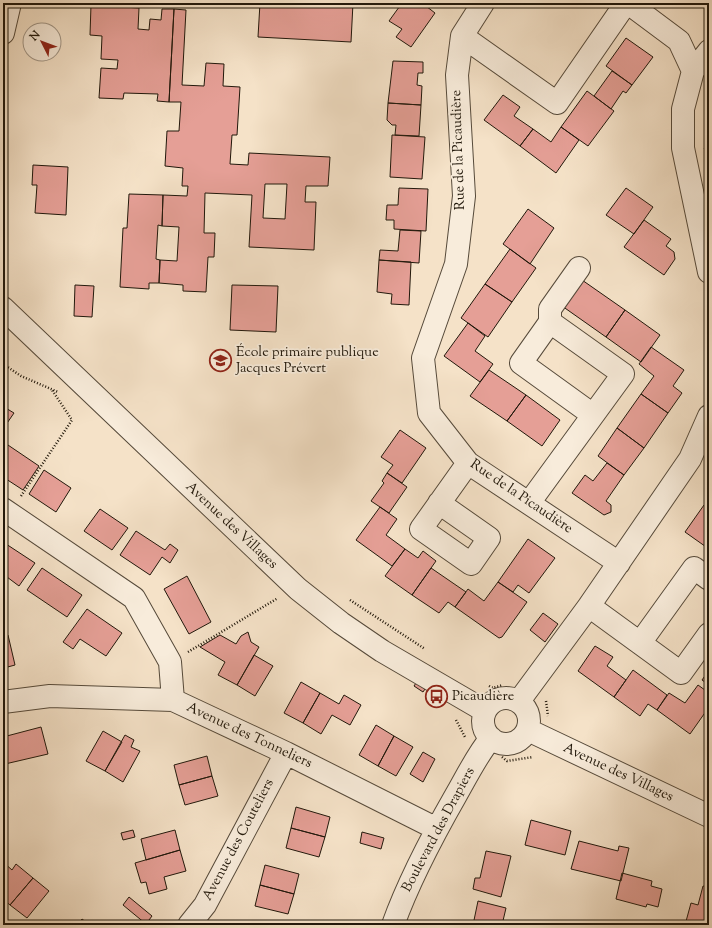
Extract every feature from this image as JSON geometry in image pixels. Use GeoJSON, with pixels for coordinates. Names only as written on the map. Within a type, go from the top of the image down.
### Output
{"type":"FeatureCollection","features":[{"type":"Feature","properties":{"kind":"street"},"geometry":{"type":"LineString","coordinates":[[3,33],[10,3]]}},
{"type":"Feature","properties":{"kind":"street","name":"Rue de la Picaudière"},"geometry":{"type":"LineString","coordinates":[[483,3],[462,36],[457,75],[464,196],[456,264],[423,358],[429,413],[468,462],[619,563]]}},
{"type":"Feature","properties":{"kind":"street"},"geometry":{"type":"LineString","coordinates":[[462,36],[557,103],[627,3],[679,41],[693,71]]}},
{"type":"Feature","properties":{"kind":"street"},"geometry":{"type":"LineString","coordinates":[[709,51],[693,71],[683,109],[683,148],[709,272]]}},
{"type":"Feature","properties":{"kind":"street"},"geometry":{"type":"LineString","coordinates":[[580,268],[550,309],[550,322],[521,363],[593,415]]}},
{"type":"Feature","properties":{"kind":"street","name":"Avenue des Villages"},"geometry":{"type":"LineString","coordinates":[[3,308],[298,589],[341,623],[382,651],[485,711]]}},
{"type":"Feature","properties":{"kind":"street"},"geometry":{"type":"LineString","coordinates":[[529,503],[622,374],[550,322]]}},
{"type":"Feature","properties":{"kind":"street"},"geometry":{"type":"LineString","coordinates":[[519,702],[589,606],[690,459],[709,416]]}},
{"type":"Feature","properties":{"kind":"street"},"geometry":{"type":"LineString","coordinates":[[439,504],[468,462]]}},
{"type":"Feature","properties":{"kind":"street","name":"Avenue des Tonneliers"},"geometry":{"type":"LineString","coordinates":[[6,511],[134,598],[170,662],[173,700],[286,753],[436,829]]}},
{"type":"Feature","properties":{"kind":"street"},"geometry":{"type":"LineString","coordinates":[[640,643],[694,568],[709,579]]}},
{"type":"Feature","properties":{"kind":"street"},"geometry":{"type":"LineString","coordinates":[[589,606],[681,673],[709,634]]}},
{"type":"Feature","properties":{"kind":"street"},"geometry":{"type":"LineString","coordinates":[[3,702],[50,696],[173,700]]}},
{"type":"Feature","properties":{"kind":"street"},"geometry":{"type":"LineString","coordinates":[[502,698],[509,698],[519,702],[528,711],[530,718],[528,730],[520,739],[513,743],[498,742],[491,738],[484,726],[485,711],[489,705],[502,698]]}},
{"type":"Feature","properties":{"kind":"street","name":"Avenue des Villages"},"geometry":{"type":"LineString","coordinates":[[528,730],[709,816]]}},
{"type":"Feature","properties":{"kind":"street","name":"Boulevard des Drapiers"},"geometry":{"type":"LineString","coordinates":[[393,925],[405,891],[436,829],[478,756],[491,738]]}},
{"type":"Feature","properties":{"kind":"street","name":"Avenue des Couteliers"},"geometry":{"type":"LineString","coordinates":[[189,925],[205,905],[286,753]]}},
{"type":"Feature","properties":{"kind":"path"},"geometry":{"type":"LineString","coordinates":[[6,511],[72,420],[52,389]]}},
{"type":"Feature","properties":{"kind":"path"},"geometry":{"type":"LineString","coordinates":[[170,662],[282,595]]}},
{"type":"Feature","properties":{"kind":"path"},"geometry":{"type":"LineString","coordinates":[[349,600],[426,650]]}},
{"type":"Feature","properties":{"kind":"path"},"geometry":{"type":"LineString","coordinates":[[487,686],[493,688],[506,684]]}},
{"type":"Feature","properties":{"kind":"building"},"geometry":{"type":"Polygon","coordinates":[[[260,3],[353,3],[351,42],[258,37],[260,3]]]}},
{"type":"Feature","properties":{"kind":"building"},"geometry":{"type":"Polygon","coordinates":[[[402,3],[422,3],[435,13],[411,47],[396,37],[402,29],[389,21],[402,3]]]}},
{"type":"Feature","properties":{"kind":"building"},"geometry":{"type":"Polygon","coordinates":[[[91,5],[139,8],[138,29],[149,30],[150,19],[161,20],[162,9],[174,9],[169,102],[157,101],[158,94],[124,93],[123,99],[99,98],[101,68],[117,69],[118,60],[101,59],[102,36],[90,35],[91,5]]]}},
{"type":"Feature","properties":{"kind":"building"},"geometry":{"type":"Polygon","coordinates":[[[174,9],[186,10],[182,85],[204,86],[206,63],[224,64],[223,86],[240,87],[237,135],[232,135],[230,164],[248,165],[249,153],[330,157],[328,186],[306,186],[305,202],[316,202],[314,250],[249,247],[252,195],[205,193],[204,233],[215,233],[214,257],[208,257],[206,292],[183,291],[183,285],[159,283],[160,260],[177,261],[179,227],[162,226],[163,195],[187,196],[188,186],[182,186],[183,168],[165,166],[167,131],[179,131],[181,102],[169,102],[174,9]],[[265,184],[263,218],[285,219],[287,184],[265,184]]]}},
{"type":"Feature","properties":{"kind":"building"},"geometry":{"type":"Polygon","coordinates":[[[626,38],[653,57],[632,85],[606,66],[626,38]]]}},
{"type":"Feature","properties":{"kind":"building"},"geometry":{"type":"Polygon","coordinates":[[[393,61],[423,62],[423,73],[418,73],[417,85],[422,86],[421,105],[388,103],[393,61]]]}},
{"type":"Feature","properties":{"kind":"building"},"geometry":{"type":"Polygon","coordinates":[[[612,71],[632,85],[626,93],[623,91],[611,109],[594,96],[612,71]]]}},
{"type":"Feature","properties":{"kind":"building"},"geometry":{"type":"Polygon","coordinates":[[[587,91],[614,111],[588,146],[561,127],[587,91]]]}},
{"type":"Feature","properties":{"kind":"building"},"geometry":{"type":"Polygon","coordinates":[[[503,95],[520,107],[514,116],[533,129],[520,146],[484,120],[503,95]]]}},
{"type":"Feature","properties":{"kind":"building"},"geometry":{"type":"Polygon","coordinates":[[[388,103],[421,105],[419,136],[395,135],[396,125],[392,125],[387,120],[388,103]]]}},
{"type":"Feature","properties":{"kind":"building"},"geometry":{"type":"Polygon","coordinates":[[[561,127],[579,140],[556,173],[520,146],[533,129],[551,142],[561,127]]]}},
{"type":"Feature","properties":{"kind":"building"},"geometry":{"type":"Polygon","coordinates":[[[392,135],[425,137],[422,179],[390,177],[392,135]]]}},
{"type":"Feature","properties":{"kind":"building"},"geometry":{"type":"Polygon","coordinates":[[[709,141],[709,153],[704,149],[709,141]]]}},
{"type":"Feature","properties":{"kind":"building"},"geometry":{"type":"Polygon","coordinates":[[[33,165],[68,167],[66,215],[35,213],[37,185],[32,185],[33,165]]]}},
{"type":"Feature","properties":{"kind":"building"},"geometry":{"type":"Polygon","coordinates":[[[399,188],[428,189],[426,231],[394,229],[394,220],[386,220],[387,205],[398,205],[399,188]]]}},
{"type":"Feature","properties":{"kind":"building"},"geometry":{"type":"Polygon","coordinates":[[[626,188],[653,207],[634,234],[606,215],[626,188]]]}},
{"type":"Feature","properties":{"kind":"building"},"geometry":{"type":"Polygon","coordinates":[[[129,194],[163,195],[162,226],[158,225],[156,259],[160,260],[159,283],[149,283],[149,289],[120,287],[123,228],[127,228],[129,194]]]}},
{"type":"Feature","properties":{"kind":"building"},"geometry":{"type":"Polygon","coordinates":[[[528,209],[554,228],[530,264],[503,244],[528,209]]]}},
{"type":"Feature","properties":{"kind":"building"},"geometry":{"type":"Polygon","coordinates":[[[644,220],[671,239],[666,246],[674,252],[675,259],[664,275],[624,247],[644,220]]]}},
{"type":"Feature","properties":{"kind":"building"},"geometry":{"type":"Polygon","coordinates":[[[400,230],[421,231],[419,263],[379,260],[380,250],[398,251],[400,230]]]}},
{"type":"Feature","properties":{"kind":"building"},"geometry":{"type":"Polygon","coordinates":[[[510,249],[536,268],[512,302],[485,284],[510,249]]]}},
{"type":"Feature","properties":{"kind":"building"},"geometry":{"type":"Polygon","coordinates":[[[379,260],[411,262],[409,305],[391,304],[392,294],[377,292],[379,260]]]}},
{"type":"Feature","properties":{"kind":"building"},"geometry":{"type":"Polygon","coordinates":[[[582,280],[625,310],[606,337],[562,306],[582,280]]]}},
{"type":"Feature","properties":{"kind":"building"},"geometry":{"type":"Polygon","coordinates":[[[485,284],[512,302],[488,337],[461,318],[485,284]]]}},
{"type":"Feature","properties":{"kind":"building"},"geometry":{"type":"Polygon","coordinates":[[[75,285],[94,286],[92,317],[74,316],[75,285]]]}},
{"type":"Feature","properties":{"kind":"building"},"geometry":{"type":"Polygon","coordinates":[[[232,285],[278,286],[276,332],[230,330],[232,285]]]}},
{"type":"Feature","properties":{"kind":"building"},"geometry":{"type":"Polygon","coordinates":[[[625,310],[660,335],[641,362],[606,337],[625,310]]]}},
{"type":"Feature","properties":{"kind":"building"},"geometry":{"type":"Polygon","coordinates":[[[468,323],[485,336],[475,351],[493,364],[480,382],[444,356],[468,323]]]}},
{"type":"Feature","properties":{"kind":"building"},"geometry":{"type":"Polygon","coordinates":[[[651,347],[684,370],[673,386],[682,393],[668,413],[641,394],[654,376],[639,364],[651,347]]]}},
{"type":"Feature","properties":{"kind":"building"},"geometry":{"type":"Polygon","coordinates":[[[489,370],[526,395],[507,421],[470,396],[489,370]]]}},
{"type":"Feature","properties":{"kind":"building"},"geometry":{"type":"Polygon","coordinates":[[[641,394],[668,413],[644,448],[617,428],[641,394]]]}},
{"type":"Feature","properties":{"kind":"building"},"geometry":{"type":"Polygon","coordinates":[[[526,395],[560,420],[542,446],[507,421],[526,395]]]}},
{"type":"Feature","properties":{"kind":"building"},"geometry":{"type":"Polygon","coordinates":[[[4,407],[14,413],[3,429],[3,408],[4,407]]]}},
{"type":"Feature","properties":{"kind":"building"},"geometry":{"type":"Polygon","coordinates":[[[617,428],[644,448],[624,475],[598,456],[617,428]]]}},
{"type":"Feature","properties":{"kind":"building"},"geometry":{"type":"Polygon","coordinates":[[[400,430],[426,448],[402,483],[387,473],[393,465],[381,457],[400,430]]]}},
{"type":"Feature","properties":{"kind":"building"},"geometry":{"type":"Polygon","coordinates":[[[5,443],[39,466],[23,490],[3,477],[3,446],[5,443]]]}},
{"type":"Feature","properties":{"kind":"building"},"geometry":{"type":"Polygon","coordinates":[[[607,463],[624,475],[606,501],[611,505],[611,512],[604,515],[572,493],[585,475],[593,481],[607,463]]]}},
{"type":"Feature","properties":{"kind":"building"},"geometry":{"type":"Polygon","coordinates":[[[44,470],[71,488],[56,512],[29,494],[44,470]]]}},
{"type":"Feature","properties":{"kind":"building"},"geometry":{"type":"Polygon","coordinates":[[[387,473],[407,487],[389,513],[371,501],[384,483],[382,481],[387,473]]]}},
{"type":"Feature","properties":{"kind":"building"},"geometry":{"type":"Polygon","coordinates":[[[704,505],[709,509],[709,549],[685,532],[704,505]]]}},
{"type":"Feature","properties":{"kind":"building"},"geometry":{"type":"Polygon","coordinates":[[[380,507],[397,519],[386,535],[405,549],[392,566],[356,540],[380,507]]]}},
{"type":"Feature","properties":{"kind":"building"},"geometry":{"type":"Polygon","coordinates":[[[100,509],[128,528],[112,550],[84,531],[100,509]]]}},
{"type":"Feature","properties":{"kind":"building"},"geometry":{"type":"Polygon","coordinates":[[[136,531],[165,550],[170,544],[178,550],[170,563],[162,557],[150,575],[120,555],[136,531]]]}},
{"type":"Feature","properties":{"kind":"building"},"geometry":{"type":"Polygon","coordinates":[[[528,539],[555,558],[529,593],[518,585],[513,592],[498,582],[528,539]]]}},
{"type":"Feature","properties":{"kind":"building"},"geometry":{"type":"Polygon","coordinates":[[[3,542],[35,563],[19,586],[3,574],[3,542]]]}},
{"type":"Feature","properties":{"kind":"building"},"geometry":{"type":"Polygon","coordinates":[[[405,549],[418,558],[423,551],[436,561],[412,595],[385,576],[405,549]]]}},
{"type":"Feature","properties":{"kind":"building"},"geometry":{"type":"Polygon","coordinates":[[[42,568],[82,595],[67,617],[27,590],[42,568]]]}},
{"type":"Feature","properties":{"kind":"building"},"geometry":{"type":"Polygon","coordinates":[[[431,568],[466,592],[455,607],[448,602],[439,613],[412,595],[431,568]]]}},
{"type":"Feature","properties":{"kind":"building"},"geometry":{"type":"Polygon","coordinates":[[[187,576],[211,622],[189,634],[164,589],[187,576]]]}},
{"type":"Feature","properties":{"kind":"building"},"geometry":{"type":"Polygon","coordinates":[[[498,582],[527,602],[502,637],[499,638],[455,607],[468,589],[484,601],[498,582]]]}},
{"type":"Feature","properties":{"kind":"building"},"geometry":{"type":"Polygon","coordinates":[[[87,609],[122,633],[106,656],[80,639],[73,649],[63,642],[87,609]]]}},
{"type":"Feature","properties":{"kind":"building"},"geometry":{"type":"Polygon","coordinates":[[[543,613],[558,624],[545,642],[530,630],[543,613]]]}},
{"type":"Feature","properties":{"kind":"building"},"geometry":{"type":"Polygon","coordinates":[[[248,632],[251,642],[259,647],[237,685],[218,675],[225,662],[200,647],[220,635],[236,644],[241,636],[248,632]]]}},
{"type":"Feature","properties":{"kind":"building"},"geometry":{"type":"Polygon","coordinates":[[[8,635],[15,665],[4,668],[3,636],[8,635]]]}},
{"type":"Feature","properties":{"kind":"building"},"geometry":{"type":"Polygon","coordinates":[[[595,646],[613,657],[607,666],[626,680],[614,697],[578,671],[595,646]]]}},
{"type":"Feature","properties":{"kind":"building"},"geometry":{"type":"Polygon","coordinates":[[[254,655],[273,666],[255,696],[237,685],[254,655]]]}},
{"type":"Feature","properties":{"kind":"building"},"geometry":{"type":"Polygon","coordinates":[[[633,670],[667,695],[657,710],[648,704],[640,716],[614,697],[633,670]]]}},
{"type":"Feature","properties":{"kind":"building"},"geometry":{"type":"Polygon","coordinates":[[[709,670],[709,685],[702,680],[709,670]]]}},
{"type":"Feature","properties":{"kind":"building"},"geometry":{"type":"Polygon","coordinates":[[[301,682],[320,693],[303,723],[284,713],[301,682]]]}},
{"type":"Feature","properties":{"kind":"building"},"geometry":{"type":"Polygon","coordinates":[[[416,683],[425,689],[423,692],[414,686],[416,683]]]}},
{"type":"Feature","properties":{"kind":"building"},"geometry":{"type":"Polygon","coordinates":[[[698,685],[709,693],[709,707],[690,734],[657,710],[669,693],[685,703],[698,685]]]}},
{"type":"Feature","properties":{"kind":"building"},"geometry":{"type":"Polygon","coordinates":[[[320,693],[339,704],[344,695],[361,705],[350,725],[332,715],[321,734],[303,723],[320,693]]]}},
{"type":"Feature","properties":{"kind":"building"},"geometry":{"type":"Polygon","coordinates":[[[376,725],[394,736],[378,766],[359,755],[376,725]]]}},
{"type":"Feature","properties":{"kind":"building"},"geometry":{"type":"Polygon","coordinates":[[[41,727],[48,754],[5,764],[3,755],[3,737],[41,727]]]}},
{"type":"Feature","properties":{"kind":"building"},"geometry":{"type":"Polygon","coordinates":[[[103,731],[122,742],[105,771],[86,761],[103,731]]]}},
{"type":"Feature","properties":{"kind":"building"},"geometry":{"type":"Polygon","coordinates":[[[125,735],[134,740],[131,747],[140,751],[123,782],[105,771],[125,735]]]}},
{"type":"Feature","properties":{"kind":"building"},"geometry":{"type":"Polygon","coordinates":[[[394,736],[413,747],[396,776],[378,766],[394,736]]]}},
{"type":"Feature","properties":{"kind":"building"},"geometry":{"type":"Polygon","coordinates":[[[423,752],[435,759],[423,782],[410,774],[423,752]]]}},
{"type":"Feature","properties":{"kind":"building"},"geometry":{"type":"Polygon","coordinates":[[[207,756],[212,776],[179,785],[174,765],[207,756]]]}},
{"type":"Feature","properties":{"kind":"building"},"geometry":{"type":"Polygon","coordinates":[[[212,776],[218,796],[185,805],[179,785],[212,776]]]}},
{"type":"Feature","properties":{"kind":"building"},"geometry":{"type":"Polygon","coordinates":[[[296,807],[330,817],[325,837],[291,828],[296,807]]]}},
{"type":"Feature","properties":{"kind":"building"},"geometry":{"type":"Polygon","coordinates":[[[531,820],[571,831],[565,855],[525,845],[531,820]]]}},
{"type":"Feature","properties":{"kind":"building"},"geometry":{"type":"Polygon","coordinates":[[[291,828],[325,837],[319,857],[286,848],[291,828]]]}},
{"type":"Feature","properties":{"kind":"building"},"geometry":{"type":"Polygon","coordinates":[[[133,830],[135,837],[123,840],[121,833],[133,830]]]}},
{"type":"Feature","properties":{"kind":"building"},"geometry":{"type":"Polygon","coordinates":[[[175,830],[180,850],[146,860],[141,839],[175,830]]]}},
{"type":"Feature","properties":{"kind":"building"},"geometry":{"type":"Polygon","coordinates":[[[362,832],[384,838],[381,849],[360,843],[362,832]]]}},
{"type":"Feature","properties":{"kind":"building"},"geometry":{"type":"Polygon","coordinates":[[[579,841],[618,851],[619,846],[629,848],[621,881],[571,869],[579,841]]]}},
{"type":"Feature","properties":{"kind":"building"},"geometry":{"type":"Polygon","coordinates":[[[180,850],[186,871],[164,877],[167,889],[149,894],[146,882],[141,883],[135,863],[180,850]]]}},
{"type":"Feature","properties":{"kind":"building"},"geometry":{"type":"Polygon","coordinates":[[[486,851],[511,856],[501,897],[473,889],[475,878],[480,878],[486,851]]]}},
{"type":"Feature","properties":{"kind":"building"},"geometry":{"type":"Polygon","coordinates":[[[3,862],[12,870],[16,864],[33,878],[10,905],[3,899],[3,862]]]}},
{"type":"Feature","properties":{"kind":"building"},"geometry":{"type":"Polygon","coordinates":[[[265,865],[299,874],[294,894],[260,885],[265,865]]]}},
{"type":"Feature","properties":{"kind":"building"},"geometry":{"type":"Polygon","coordinates":[[[622,873],[652,881],[651,886],[662,889],[658,907],[647,904],[646,907],[616,899],[622,873]]]}},
{"type":"Feature","properties":{"kind":"building"},"geometry":{"type":"Polygon","coordinates":[[[33,878],[49,891],[27,918],[10,905],[33,878]]]}},
{"type":"Feature","properties":{"kind":"building"},"geometry":{"type":"Polygon","coordinates":[[[260,885],[294,894],[288,914],[255,906],[260,885]]]}},
{"type":"Feature","properties":{"kind":"building"},"geometry":{"type":"Polygon","coordinates":[[[703,886],[709,887],[709,925],[685,925],[691,903],[698,905],[703,886]]]}},
{"type":"Feature","properties":{"kind":"building"},"geometry":{"type":"Polygon","coordinates":[[[129,897],[152,916],[146,924],[123,905],[129,897]]]}},
{"type":"Feature","properties":{"kind":"building"},"geometry":{"type":"Polygon","coordinates":[[[478,901],[506,908],[502,925],[473,925],[478,901]]]}},
{"type":"Feature","properties":{"kind":"building"},"geometry":{"type":"Polygon","coordinates":[[[82,919],[90,925],[77,925],[82,919]]]}},
{"type":"Feature","properties":{"kind":"building"},"geometry":{"type":"Polygon","coordinates":[[[230,921],[246,925],[229,925],[230,921]]]}},
{"type":"Feature","properties":{"kind":"place","name":"École primaire publique Jacques Prévert"},"geometry":{"type":"Point","coordinates":[221,361]}},
{"type":"Feature","properties":{"kind":"place","name":"Picaudière"},"geometry":{"type":"Point","coordinates":[436,697]}}]}
